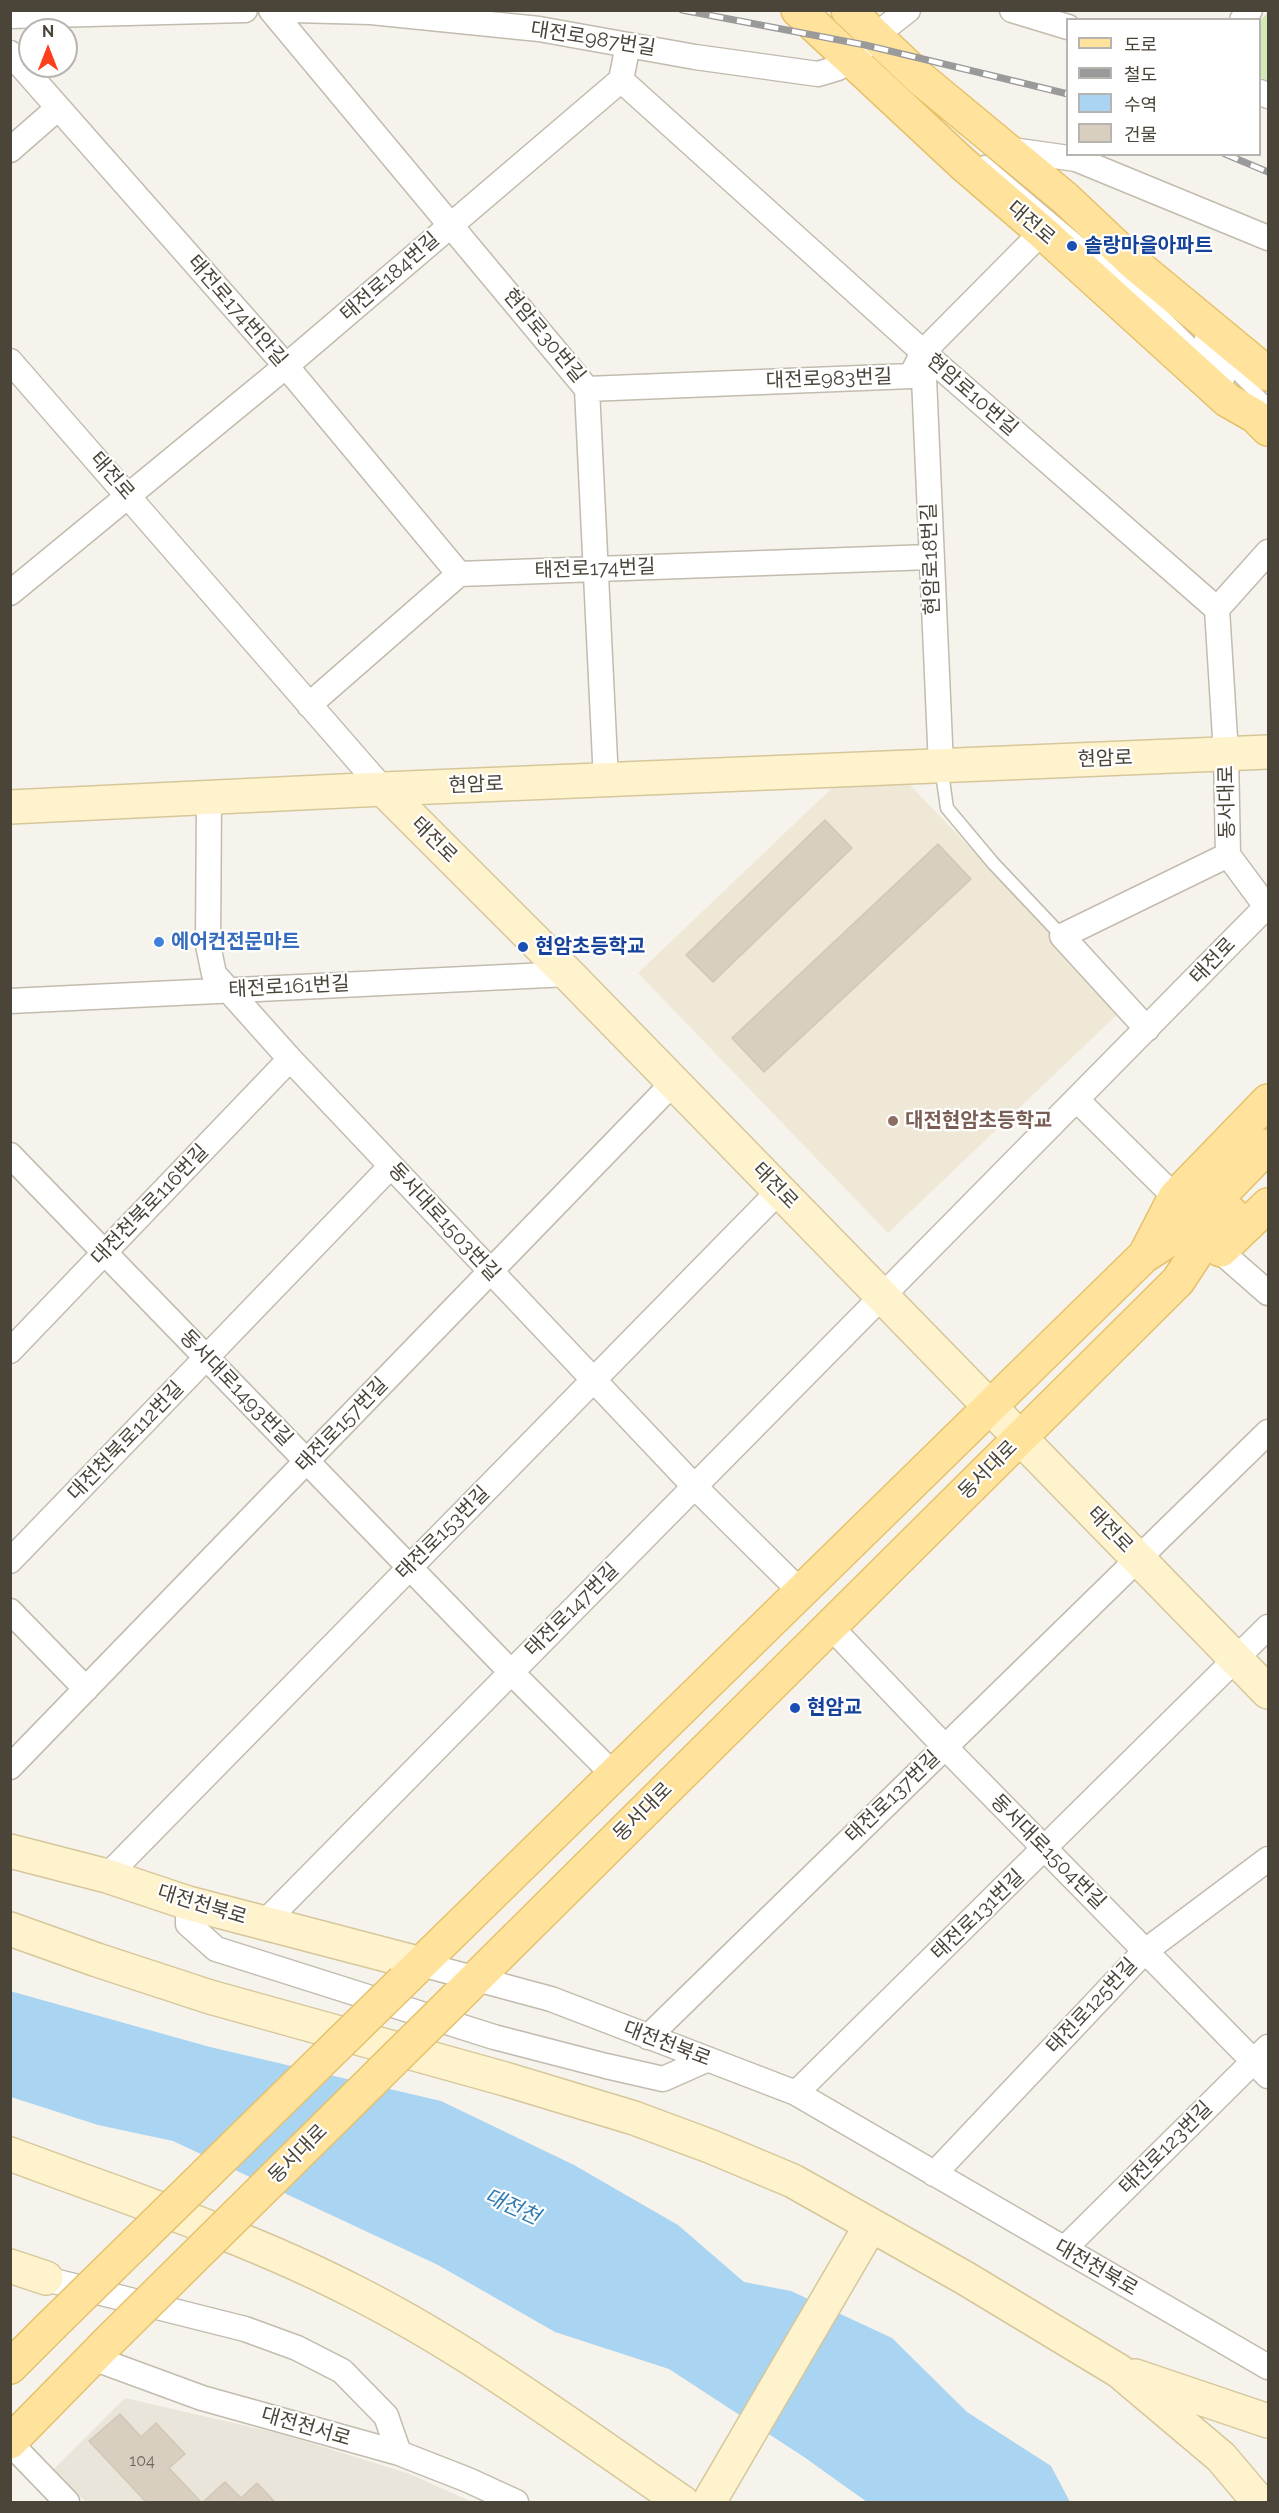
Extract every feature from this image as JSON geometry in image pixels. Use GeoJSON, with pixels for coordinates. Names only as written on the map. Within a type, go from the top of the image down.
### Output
{"type":"FeatureCollection","features":[{"type":"Feature","properties":{"kind":"main road","name":"대전로"},"geometry":{"type":"LineString","coordinates":[[798,10],[963,164],[1042,232],[1227,400],[1264,417]]}},
{"type":"Feature","properties":{"kind":"main road","name":"대전로"},"geometry":{"type":"LineString","coordinates":[[848,10],[920,78],[1065,198],[1135,264],[1269,374]]}},
{"type":"Feature","properties":{"kind":"main road","name":"현암로"},"geometry":{"type":"LineString","coordinates":[[10,807],[1269,752]]}},
{"type":"Feature","properties":{"kind":"main road","name":"태전로"},"geometry":{"type":"LineString","coordinates":[[383,789],[674,1082],[1269,1692]]}},
{"type":"Feature","properties":{"kind":"main road"},"geometry":{"type":"LineString","coordinates":[[1144,1256],[1175,1197],[1269,1101]]}},
{"type":"Feature","properties":{"kind":"main road"},"geometry":{"type":"LineString","coordinates":[[11,2367],[1144,1256],[1189,1227],[1269,1146]]}},
{"type":"Feature","properties":{"kind":"main road","name":"동서대로"},"geometry":{"type":"LineString","coordinates":[[10,2443],[1178,1281],[1207,1237],[1269,1176]]}},
{"type":"Feature","properties":{"kind":"main road"},"geometry":{"type":"LineString","coordinates":[[1178,1281],[1221,1251],[1269,1205]]}},
{"type":"Feature","properties":{"kind":"main road","name":"대전천북로"},"geometry":{"type":"LineString","coordinates":[[10,1851],[107,1875],[188,1903],[264,1923],[412,1973]]}},
{"type":"Feature","properties":{"kind":"main road"},"geometry":{"type":"LineString","coordinates":[[10,1904],[210,1997]]}},
{"type":"Feature","properties":{"kind":"main road"},"geometry":{"type":"LineString","coordinates":[[10,1929],[210,1997],[505,2079],[634,2118],[793,2181],[1119,2371],[1221,2457],[1259,2502]]}},
{"type":"Feature","properties":{"kind":"main road"},"geometry":{"type":"LineString","coordinates":[[10,2154],[257,2247],[353,2291],[473,2358],[682,2502]]}},
{"type":"Feature","properties":{"kind":"main road"},"geometry":{"type":"LineString","coordinates":[[715,2492],[871,2225]]}},
{"type":"Feature","properties":{"kind":"main road"},"geometry":{"type":"LineString","coordinates":[[10,2266],[46,2278]]}},
{"type":"Feature","properties":{"kind":"main road"},"geometry":{"type":"LineString","coordinates":[[1119,2371],[1269,2421]]}},
{"type":"Feature","properties":{"kind":"street"},"geometry":{"type":"LineString","coordinates":[[10,16],[245,10]]}},
{"type":"Feature","properties":{"kind":"street","name":"현암로30번길"},"geometry":{"type":"LineString","coordinates":[[271,10],[587,389],[606,781]]}},
{"type":"Feature","properties":{"kind":"street","name":"대전로987번길"},"geometry":{"type":"LineString","coordinates":[[293,10],[371,12],[539,29],[818,74],[838,68],[852,59],[875,36],[908,10]]}},
{"type":"Feature","properties":{"kind":"street"},"geometry":{"type":"LineString","coordinates":[[1012,10],[1066,26]]}},
{"type":"Feature","properties":{"kind":"street"},"geometry":{"type":"LineString","coordinates":[[621,80],[628,45]]}},
{"type":"Feature","properties":{"kind":"street","name":"태전로174번안길"},"geometry":{"type":"LineString","coordinates":[[10,54],[286,366],[459,574]]}},
{"type":"Feature","properties":{"kind":"street","name":"태전로184번길"},"geometry":{"type":"LineString","coordinates":[[10,593],[286,366],[621,80]]}},
{"type":"Feature","properties":{"kind":"street","name":"현암로10번길"},"geometry":{"type":"LineString","coordinates":[[621,80],[923,352],[1217,609]]}},
{"type":"Feature","properties":{"kind":"street"},"geometry":{"type":"LineString","coordinates":[[10,150],[58,108]]}},
{"type":"Feature","properties":{"kind":"street"},"geometry":{"type":"LineString","coordinates":[[1004,149],[1076,159],[1269,238]]}},
{"type":"Feature","properties":{"kind":"street","name":"대전로983번길"},"geometry":{"type":"LineString","coordinates":[[587,389],[911,376],[923,352],[1042,232]]}},
{"type":"Feature","properties":{"kind":"street","name":"현암로18번길"},"geometry":{"type":"LineString","coordinates":[[923,352],[930,557],[941,766]]}},
{"type":"Feature","properties":{"kind":"street","name":"태전로"},"geometry":{"type":"LineString","coordinates":[[10,361],[383,789]]}},
{"type":"Feature","properties":{"kind":"street"},"geometry":{"type":"LineString","coordinates":[[1226,754],[1217,609],[1269,552]]}},
{"type":"Feature","properties":{"kind":"street","name":"태전로174번길"},"geometry":{"type":"LineString","coordinates":[[459,574],[930,557]]}},
{"type":"Feature","properties":{"kind":"street"},"geometry":{"type":"LineString","coordinates":[[309,705],[459,574]]}},
{"type":"Feature","properties":{"kind":"street","name":"동서대로"},"geometry":{"type":"LineString","coordinates":[[1226,754],[1228,855],[1267,908]]}},
{"type":"Feature","properties":{"kind":"street","name":"동서대로1503번길"},"geometry":{"type":"LineString","coordinates":[[209,798],[208,945],[214,974],[290,1059],[694,1486],[801,1592]]}},
{"type":"Feature","properties":{"kind":"street"},"geometry":{"type":"LineString","coordinates":[[1147,1029],[1062,936],[1228,855]]}},
{"type":"Feature","properties":{"kind":"street","name":"태전로"},"geometry":{"type":"LineString","coordinates":[[881,1296],[1267,908]]}},
{"type":"Feature","properties":{"kind":"street","name":"태전로161번길"},"geometry":{"type":"LineString","coordinates":[[10,1001],[568,974]]}},
{"type":"Feature","properties":{"kind":"street","name":"대전천북로116번길"},"geometry":{"type":"LineString","coordinates":[[10,1351],[290,1059]]}},
{"type":"Feature","properties":{"kind":"street","name":"태전로157번길"},"geometry":{"type":"LineString","coordinates":[[10,1767],[674,1082]]}},
{"type":"Feature","properties":{"kind":"street"},"geometry":{"type":"LineString","coordinates":[[1077,1100],[1175,1197]]}},
{"type":"Feature","properties":{"kind":"street","name":"동서대로1493번길"},"geometry":{"type":"LineString","coordinates":[[10,1155],[511,1672],[614,1774]]}},
{"type":"Feature","properties":{"kind":"street","name":"대전천북로112번길"},"geometry":{"type":"LineString","coordinates":[[10,1561],[391,1166]]}},
{"type":"Feature","properties":{"kind":"street","name":"태전로153번길"},"geometry":{"type":"LineString","coordinates":[[107,1875],[779,1191]]}},
{"type":"Feature","properties":{"kind":"street"},"geometry":{"type":"LineString","coordinates":[[1221,1251],[1269,1293]]}},
{"type":"Feature","properties":{"kind":"street","name":"태전로147번길"},"geometry":{"type":"LineString","coordinates":[[264,1923],[881,1296]]}},
{"type":"Feature","properties":{"kind":"street","name":"태전로"},"geometry":{"type":"LineString","coordinates":[[1137,1558],[1269,1432]]}},
{"type":"Feature","properties":{"kind":"street","name":"태전로137번길"},"geometry":{"type":"LineString","coordinates":[[648,2037],[1137,1558]]}},
{"type":"Feature","properties":{"kind":"street"},"geometry":{"type":"LineString","coordinates":[[10,1611],[86,1689]]}},
{"type":"Feature","properties":{"kind":"street","name":"동서대로1504번길"},"geometry":{"type":"LineString","coordinates":[[830,1626],[945,1747],[1145,1950],[1264,2061]]}},
{"type":"Feature","properties":{"kind":"street"},"geometry":{"type":"LineString","coordinates":[[1237,1660],[1269,1628]]}},
{"type":"Feature","properties":{"kind":"street","name":"태전로131번길"},"geometry":{"type":"LineString","coordinates":[[796,2093],[1237,1660]]}},
{"type":"Feature","properties":{"kind":"street","name":"태전로125번길"},"geometry":{"type":"LineString","coordinates":[[933,2174],[1145,1950],[1269,1859]]}},
{"type":"Feature","properties":{"kind":"street"},"geometry":{"type":"LineString","coordinates":[[188,1903],[188,1924],[216,1949],[494,2037],[663,2079],[706,2060]]}},
{"type":"Feature","properties":{"kind":"street","name":"대전천북로"},"geometry":{"type":"LineString","coordinates":[[412,1973],[465,1989],[551,1999],[796,2093],[1064,2249],[1266,2362]]}},
{"type":"Feature","properties":{"kind":"street","name":"태전로123번길"},"geometry":{"type":"LineString","coordinates":[[1064,2249],[1264,2061]]}},
{"type":"Feature","properties":{"kind":"street"},"geometry":{"type":"LineString","coordinates":[[10,2271],[46,2278],[245,2329],[297,2348],[342,2371],[386,2416],[399,2453]]}},
{"type":"Feature","properties":{"kind":"street","name":"대전천서로"},"geometry":{"type":"LineString","coordinates":[[101,2350],[202,2398],[399,2453],[516,2502]]}},
{"type":"Feature","properties":{"kind":"street"},"geometry":{"type":"LineString","coordinates":[[10,2443],[68,2502]]}},
{"type":"Feature","properties":{"kind":"lane"},"geometry":{"type":"LineString","coordinates":[[896,103],[968,150],[1065,228],[1160,312],[1264,417]]}},
{"type":"Feature","properties":{"kind":"lane"},"geometry":{"type":"LineString","coordinates":[[1135,264],[1264,417]]}},
{"type":"Feature","properties":{"kind":"lane"},"geometry":{"type":"LineString","coordinates":[[941,766],[947,808],[993,863],[1062,936]]}},
{"type":"Feature","properties":{"kind":"shaded area","name":"대전현암초등학교"},"geometry":{"type":"Polygon","coordinates":[[[909,784],[1124,1008],[888,1233],[638,973],[834,786],[909,784]]]}},
{"type":"Feature","properties":{"kind":"shaded area"},"geometry":{"type":"Polygon","coordinates":[[[125,2398],[281,2434],[410,2474],[472,2502],[86,2502],[53,2470],[125,2398]]]}},
{"type":"Feature","properties":{"kind":"green space"},"geometry":{"type":"Polygon","coordinates":[[[1268,12],[1268,81],[1261,78],[1261,20],[1268,12]]]}},
{"type":"Feature","properties":{"kind":"water","name":"대전천"},"geometry":{"type":"Polygon","coordinates":[[[10,1991],[210,2047],[441,2101],[574,2165],[678,2225],[744,2282],[791,2291],[892,2338],[967,2412],[1051,2466],[1070,2502],[867,2502],[804,2457],[669,2369],[555,2332],[438,2265],[173,2141],[98,2125],[11,2097],[10,1991]]]}},
{"type":"Feature","properties":{"kind":"building"},"geometry":{"type":"Polygon","coordinates":[[[825,820],[852,848],[713,982],[686,955],[825,820]]]}},
{"type":"Feature","properties":{"kind":"building"},"geometry":{"type":"Polygon","coordinates":[[[938,844],[971,879],[764,1072],[732,1038],[938,844]]]}},
{"type":"Feature","properties":{"kind":"building"},"geometry":{"type":"Polygon","coordinates":[[[120,2414],[141,2437],[156,2423],[185,2454],[169,2468],[201,2502],[146,2502],[89,2441],[120,2414]]]}},
{"type":"Feature","properties":{"kind":"building"},"geometry":{"type":"Polygon","coordinates":[[[225,2482],[241,2498],[257,2483],[275,2502],[203,2502],[225,2482]]]}},
{"type":"Feature","properties":{"kind":"railway"},"geometry":{"type":"LineString","coordinates":[[682,10],[865,45],[1066,94]]}},
{"type":"Feature","properties":{"kind":"railway"},"geometry":{"type":"LineString","coordinates":[[1230,156],[1268,172]]}},
{"type":"Feature","properties":{"kind":"place","name":"솔랑마을아파트"},"geometry":{"type":"Point","coordinates":[1072,246]}},
{"type":"Feature","properties":{"kind":"place","name":"에어컨전문마트"},"geometry":{"type":"Point","coordinates":[159,942]}},
{"type":"Feature","properties":{"kind":"place","name":"현암초등학교"},"geometry":{"type":"Point","coordinates":[523,947]}},
{"type":"Feature","properties":{"kind":"place","name":"대전현암초등학교"},"geometry":{"type":"Point","coordinates":[893,1121]}},
{"type":"Feature","properties":{"kind":"place","name":"현암교"},"geometry":{"type":"Point","coordinates":[795,1708]}}]}
